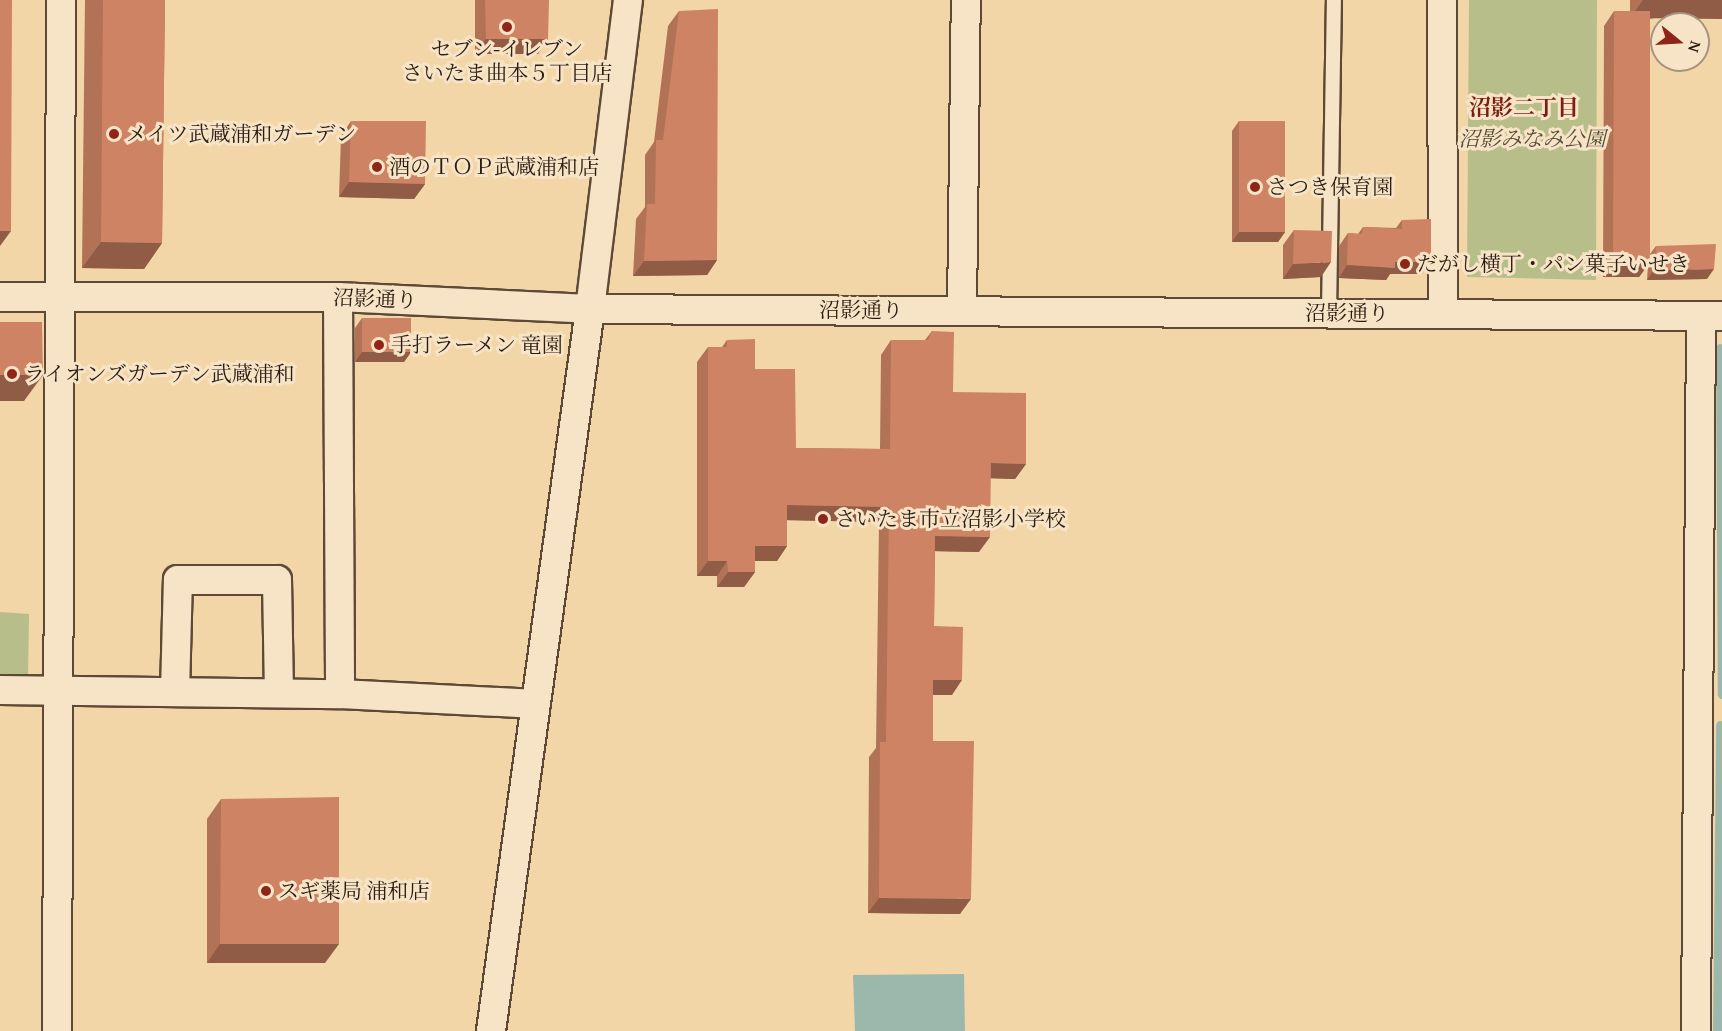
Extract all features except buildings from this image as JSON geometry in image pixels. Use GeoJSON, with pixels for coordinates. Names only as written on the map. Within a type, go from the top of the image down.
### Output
{"type":"FeatureCollection","features":[{"type":"Feature","properties":{"kind":"street"},"geometry":{"type":"LineString","coordinates":[[57,1031],[61,0]]}},
{"type":"Feature","properties":{"kind":"street"},"geometry":{"type":"LineString","coordinates":[[491,1031],[590,309],[628,0]]}},
{"type":"Feature","properties":{"kind":"street"},"geometry":{"type":"LineString","coordinates":[[962,311],[966,0]]}},
{"type":"Feature","properties":{"kind":"street"},"geometry":{"type":"LineString","coordinates":[[1442,0],[1443,313]]}},
{"type":"Feature","properties":{"kind":"street","name":"沼影通り"},"geometry":{"type":"LineString","coordinates":[[0,297],[338,297],[590,309],[1712,316]]}},
{"type":"Feature","properties":{"kind":"street"},"geometry":{"type":"LineString","coordinates":[[338,297],[340,694]]}},
{"type":"Feature","properties":{"kind":"street"},"geometry":{"type":"LineString","coordinates":[[1696,1031],[1710,711],[1712,316]]}},
{"type":"Feature","properties":{"kind":"street"},"geometry":{"type":"LineString","coordinates":[[175,692],[177,580],[278,580],[279,693]]}},
{"type":"Feature","properties":{"kind":"street"},"geometry":{"type":"LineString","coordinates":[[0,690],[340,694],[536,704]]}},
{"type":"Feature","properties":{"kind":"lane"},"geometry":{"type":"LineString","coordinates":[[1329,313],[1334,0]]}},
{"type":"Feature","properties":{"kind":"green space","name":"沼影みなみ公園"},"geometry":{"type":"Polygon","coordinates":[[[1469,0],[1597,0],[1596,280],[1467,277],[1469,0]]]}},
{"type":"Feature","properties":{"kind":"green space"},"geometry":{"type":"Polygon","coordinates":[[[0,612],[29,614],[28,679],[0,678],[0,612]]]}},
{"type":"Feature","properties":{"kind":"shaded area"},"geometry":{"type":"Polygon","coordinates":[[[964,974],[965,1031],[855,1031],[853,975],[964,974]]]}},
{"type":"Feature","properties":{"kind":"waterway"},"geometry":{"type":"LineString","coordinates":[[1720,348],[1722,694]]}},
{"type":"Feature","properties":{"kind":"waterway"},"geometry":{"type":"LineString","coordinates":[[1717,1031],[1720,725]]}},
{"type":"Feature","properties":{"kind":"place","name":"セブン-イレブン さいたま曲本５丁目店"},"geometry":{"type":"Point","coordinates":[507,27]}},
{"type":"Feature","properties":{"kind":"place","name":"メイツ武蔵浦和ガーデン"},"geometry":{"type":"Point","coordinates":[114,134]}},
{"type":"Feature","properties":{"kind":"place","name":"酒のＴＯＰ武蔵浦和店"},"geometry":{"type":"Point","coordinates":[377,167]}},
{"type":"Feature","properties":{"kind":"place","name":"さつき保育園"},"geometry":{"type":"Point","coordinates":[1255,187]}},
{"type":"Feature","properties":{"kind":"place","name":"だがし横丁・パン菓子いせき"},"geometry":{"type":"Point","coordinates":[1405,264]}},
{"type":"Feature","properties":{"kind":"place","name":"手打ラーメン 竜園"},"geometry":{"type":"Point","coordinates":[379,345]}},
{"type":"Feature","properties":{"kind":"place","name":"ライオンズガーデン武蔵浦和"},"geometry":{"type":"Point","coordinates":[12,374]}},
{"type":"Feature","properties":{"kind":"place","name":"さいたま市立沼影小学校"},"geometry":{"type":"Point","coordinates":[823,519]}},
{"type":"Feature","properties":{"kind":"place","name":"スギ薬局 浦和店"},"geometry":{"type":"Point","coordinates":[266,891]}},
{"type":"Feature","properties":{"kind":"district","name":"沼影二丁目"},"geometry":{"type":"Point","coordinates":[1524,108]}}]}
